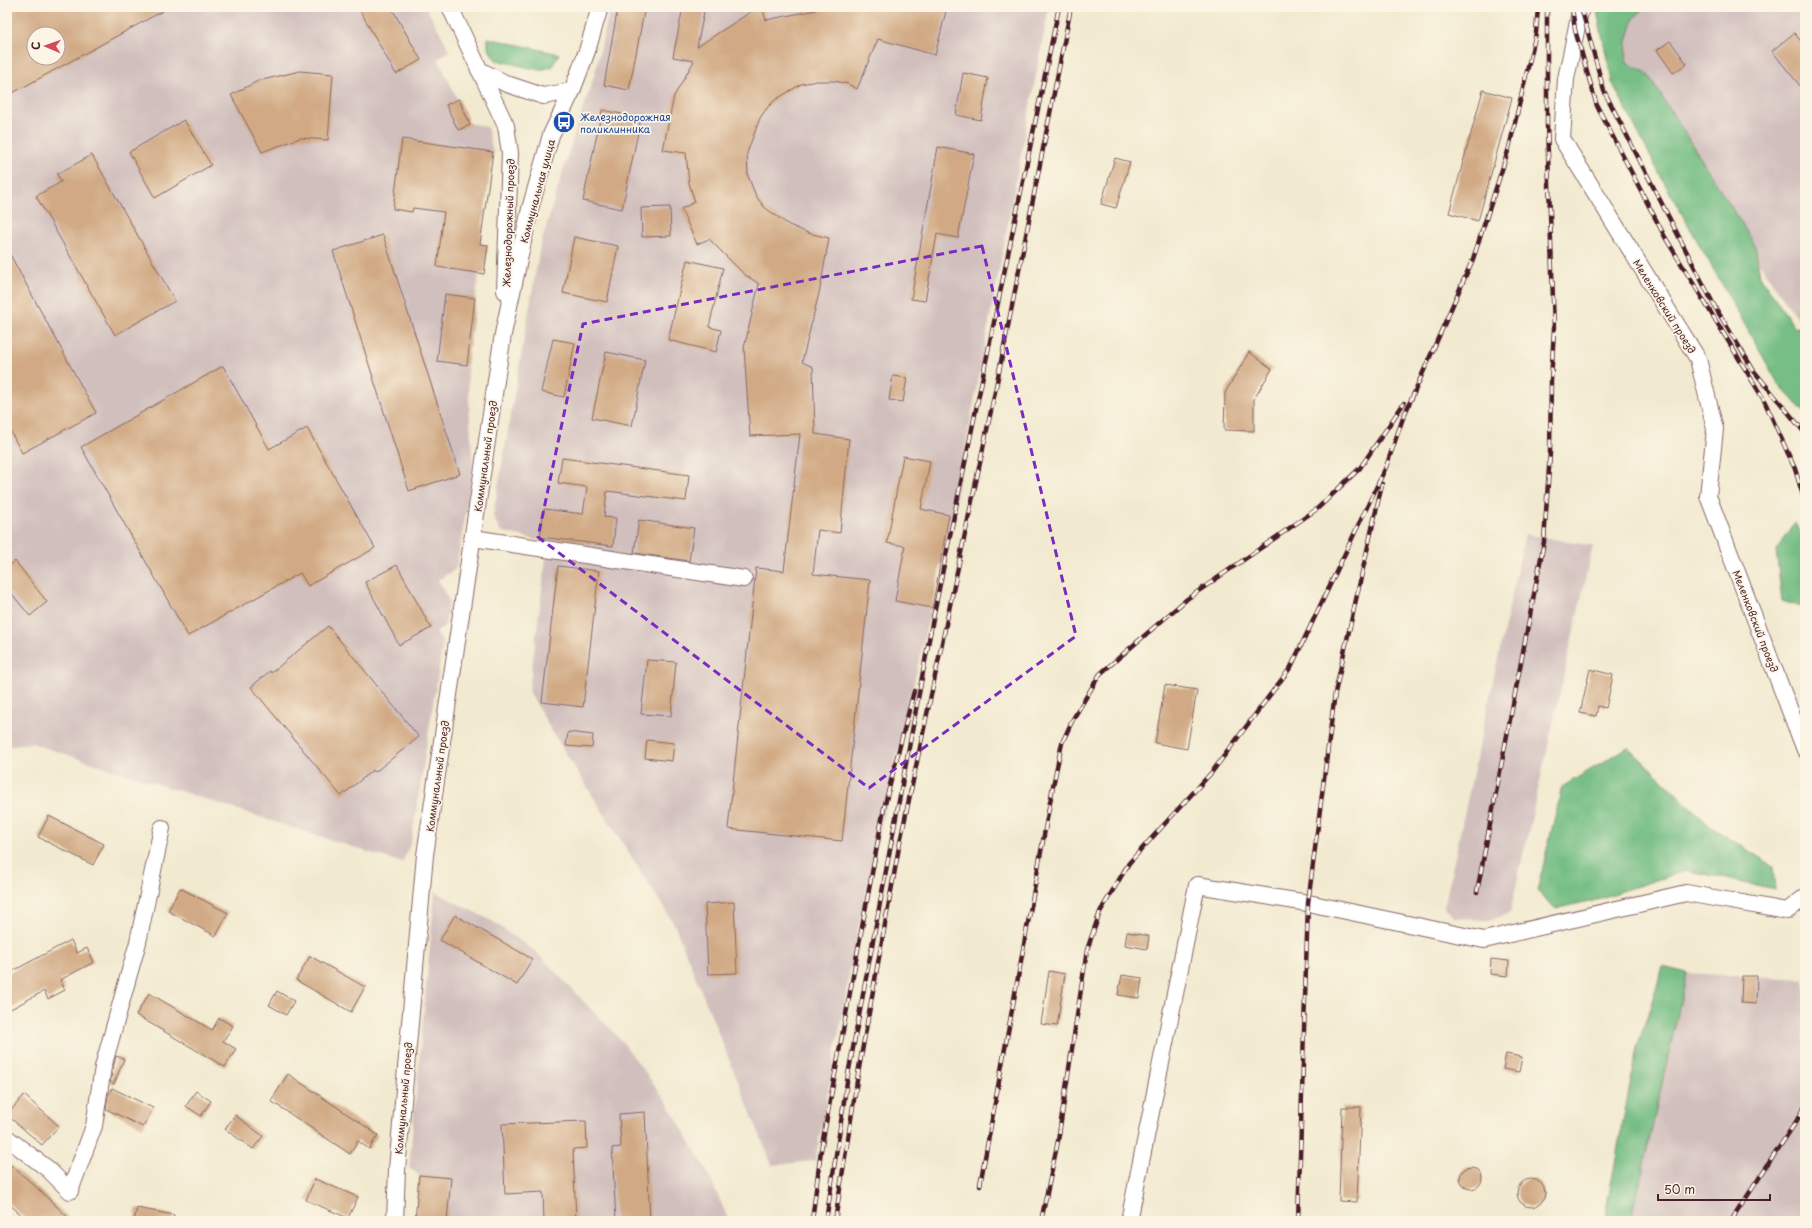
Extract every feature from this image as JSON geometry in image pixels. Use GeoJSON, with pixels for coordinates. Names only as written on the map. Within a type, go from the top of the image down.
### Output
{"type":"FeatureCollection","features":[{"type":"Feature","properties":{"kind":"street","name":"Железнодорожный проезд"},"geometry":{"type":"LineString","coordinates":[[450,7],[478,70],[506,126],[510,154],[503,334]]}},
{"type":"Feature","properties":{"kind":"street","name":"Коммунальная улица"},"geometry":{"type":"LineString","coordinates":[[503,334],[530,209],[551,135],[572,91],[587,51],[600,7]]}},
{"type":"Feature","properties":{"kind":"street","name":"Меленковский проезд"},"geometry":{"type":"LineString","coordinates":[[1581,7],[1566,80],[1562,139],[1698,359],[1715,429],[1708,496],[1805,750]]}},
{"type":"Feature","properties":{"kind":"street"},"geometry":{"type":"LineString","coordinates":[[478,70],[507,84],[543,96],[572,91]]}},
{"type":"Feature","properties":{"kind":"street","name":"Коммунальный проезд"},"geometry":{"type":"LineString","coordinates":[[395,1221],[397,1169],[425,855],[503,334]]}},
{"type":"Feature","properties":{"kind":"street"},"geometry":{"type":"LineString","coordinates":[[473,538],[744,579]]}},
{"type":"Feature","properties":{"kind":"street"},"geometry":{"type":"LineString","coordinates":[[7,1138],[48,1169],[70,1191],[94,1126],[103,1067],[138,942],[162,828]]}},
{"type":"Feature","properties":{"kind":"street"},"geometry":{"type":"LineString","coordinates":[[1129,1221],[1197,885],[1308,903],[1484,940],[1686,893],[1787,911],[1805,897]]}},
{"type":"Feature","properties":{"kind":"highlighted area"},"geometry":{"type":"Polygon","coordinates":[[[982,246],[1076,636],[869,788],[538,537],[583,324],[982,246]]]}},
{"type":"Feature","properties":{"kind":"shaded area"},"geometry":{"type":"Polygon","coordinates":[[[7,7],[426,7],[450,51],[438,59],[469,123],[487,127],[493,152],[480,243],[488,245],[484,274],[479,273],[467,365],[473,471],[456,569],[438,580],[449,601],[445,625],[436,632],[443,642],[411,842],[402,863],[31,743],[7,747],[7,7]]]}},
{"type":"Feature","properties":{"kind":"shaded area"},"geometry":{"type":"Polygon","coordinates":[[[610,7],[1049,7],[953,512],[859,923],[815,1161],[772,1165],[674,924],[551,730],[529,691],[548,543],[500,531],[493,516],[540,247],[573,138],[595,73],[610,7]]]}},
{"type":"Feature","properties":{"kind":"shaded area"},"geometry":{"type":"Polygon","coordinates":[[[1613,7],[1799,7],[1805,14],[1805,330],[1621,60],[1613,7]]]}},
{"type":"Feature","properties":{"kind":"shaded area"},"geometry":{"type":"Polygon","coordinates":[[[1525,534],[1593,546],[1510,913],[1489,921],[1454,917],[1444,907],[1525,534]]]}},
{"type":"Feature","properties":{"kind":"shaded area"},"geometry":{"type":"Polygon","coordinates":[[[435,892],[492,921],[536,952],[621,1040],[667,1102],[707,1171],[729,1221],[415,1221],[419,1175],[409,1168],[435,892]]]}},
{"type":"Feature","properties":{"kind":"shaded area"},"geometry":{"type":"Polygon","coordinates":[[[1687,973],[1805,980],[1805,1221],[1631,1221],[1687,973]]]}},
{"type":"Feature","properties":{"kind":"green space"},"geometry":{"type":"Polygon","coordinates":[[[1596,7],[1646,7],[1634,18],[1627,41],[1626,62],[1647,73],[1755,245],[1760,276],[1795,328],[1805,325],[1805,413],[1779,385],[1661,177],[1612,82],[1596,7]]]}},
{"type":"Feature","properties":{"kind":"green space"},"geometry":{"type":"Polygon","coordinates":[[[488,38],[559,54],[552,67],[539,70],[496,60],[488,48],[488,38]]]}},
{"type":"Feature","properties":{"kind":"green space"},"geometry":{"type":"Polygon","coordinates":[[[1795,523],[1805,542],[1805,606],[1802,607],[1782,601],[1776,550],[1795,523]]]}},
{"type":"Feature","properties":{"kind":"green space"},"geometry":{"type":"Polygon","coordinates":[[[1628,747],[1711,827],[1773,866],[1775,890],[1687,870],[1601,898],[1556,909],[1537,891],[1562,787],[1628,747]]]}},
{"type":"Feature","properties":{"kind":"green space"},"geometry":{"type":"Polygon","coordinates":[[[1663,967],[1687,973],[1631,1221],[1604,1221],[1637,1048],[1663,967]]]}},
{"type":"Feature","properties":{"kind":"building"},"geometry":{"type":"Polygon","coordinates":[[[7,7],[170,7],[66,64],[66,26],[26,26],[26,66],[62,66],[7,96],[7,7]]]}},
{"type":"Feature","properties":{"kind":"building"},"geometry":{"type":"Polygon","coordinates":[[[358,7],[391,7],[421,60],[396,74],[358,7]]]}},
{"type":"Feature","properties":{"kind":"building"},"geometry":{"type":"Polygon","coordinates":[[[618,7],[645,7],[629,90],[604,85],[618,7]]]}},
{"type":"Feature","properties":{"kind":"building"},"geometry":{"type":"Polygon","coordinates":[[[683,7],[705,7],[697,47],[758,7],[762,7],[766,20],[816,10],[816,7],[947,7],[935,55],[878,39],[857,89],[848,84],[835,81],[817,81],[801,84],[775,100],[767,108],[760,118],[747,153],[748,176],[756,196],[764,207],[789,225],[808,233],[829,238],[820,289],[802,362],[813,367],[815,434],[849,439],[840,533],[818,530],[813,574],[870,580],[842,841],[728,829],[756,568],[784,571],[800,434],[750,436],[744,348],[759,284],[744,274],[709,239],[697,244],[681,209],[695,202],[689,183],[686,153],[663,150],[674,96],[694,61],[673,57],[683,7]]]}},
{"type":"Feature","properties":{"kind":"building"},"geometry":{"type":"Polygon","coordinates":[[[1794,33],[1805,46],[1805,92],[1772,51],[1794,33]]]}},
{"type":"Feature","properties":{"kind":"building"},"geometry":{"type":"Polygon","coordinates":[[[1670,41],[1687,64],[1673,73],[1657,50],[1670,41]]]}},
{"type":"Feature","properties":{"kind":"building"},"geometry":{"type":"Polygon","coordinates":[[[300,71],[333,74],[328,140],[300,138],[262,152],[231,95],[258,81],[300,71]]]}},
{"type":"Feature","properties":{"kind":"building"},"geometry":{"type":"Polygon","coordinates":[[[963,73],[988,78],[981,120],[956,115],[963,73]]]}},
{"type":"Feature","properties":{"kind":"building"},"geometry":{"type":"Polygon","coordinates":[[[1483,90],[1512,98],[1478,221],[1449,213],[1483,90]]]}},
{"type":"Feature","properties":{"kind":"building"},"geometry":{"type":"Polygon","coordinates":[[[459,99],[470,125],[458,130],[446,105],[459,99]]]}},
{"type":"Feature","properties":{"kind":"building"},"geometry":{"type":"Polygon","coordinates":[[[602,110],[641,118],[622,209],[583,201],[602,110]]]}},
{"type":"Feature","properties":{"kind":"building"},"geometry":{"type":"Polygon","coordinates":[[[184,120],[211,165],[155,198],[129,152],[184,120]]]}},
{"type":"Feature","properties":{"kind":"building"},"geometry":{"type":"Polygon","coordinates":[[[402,139],[493,152],[480,244],[488,245],[484,274],[437,267],[444,212],[413,208],[412,212],[393,209],[402,139]]]}},
{"type":"Feature","properties":{"kind":"building"},"geometry":{"type":"Polygon","coordinates":[[[938,147],[974,154],[958,238],[937,234],[925,301],[911,299],[938,147]]]}},
{"type":"Feature","properties":{"kind":"building"},"geometry":{"type":"Polygon","coordinates":[[[92,155],[175,301],[115,335],[36,196],[61,182],[57,174],[92,155]]]}},
{"type":"Feature","properties":{"kind":"building"},"geometry":{"type":"Polygon","coordinates":[[[1115,158],[1130,162],[1116,208],[1101,204],[1115,158]]]}},
{"type":"Feature","properties":{"kind":"building"},"geometry":{"type":"Polygon","coordinates":[[[670,207],[671,236],[642,237],[641,208],[670,207]]]}},
{"type":"Feature","properties":{"kind":"building"},"geometry":{"type":"Polygon","coordinates":[[[383,235],[460,474],[409,491],[333,251],[383,235]]]}},
{"type":"Feature","properties":{"kind":"building"},"geometry":{"type":"Polygon","coordinates":[[[574,237],[618,246],[607,302],[563,293],[574,237]]]}},
{"type":"Feature","properties":{"kind":"building"},"geometry":{"type":"Polygon","coordinates":[[[7,249],[96,413],[22,453],[7,425],[7,249]]]}},
{"type":"Feature","properties":{"kind":"building"},"geometry":{"type":"Polygon","coordinates":[[[687,260],[723,268],[709,327],[721,330],[716,352],[668,340],[687,260]]]}},
{"type":"Feature","properties":{"kind":"building"},"geometry":{"type":"Polygon","coordinates":[[[445,294],[475,298],[467,365],[437,361],[445,294]]]}},
{"type":"Feature","properties":{"kind":"building"},"geometry":{"type":"Polygon","coordinates":[[[553,339],[575,343],[564,397],[541,392],[553,339]]]}},
{"type":"Feature","properties":{"kind":"building"},"geometry":{"type":"Polygon","coordinates":[[[606,352],[645,360],[632,426],[592,418],[606,352]]]}},
{"type":"Feature","properties":{"kind":"building"},"geometry":{"type":"Polygon","coordinates":[[[1249,352],[1272,369],[1254,399],[1254,431],[1224,430],[1225,393],[1249,352]]]}},
{"type":"Feature","properties":{"kind":"building"},"geometry":{"type":"Polygon","coordinates":[[[223,366],[269,449],[307,428],[375,548],[308,586],[300,573],[188,636],[81,447],[223,366]]]}},
{"type":"Feature","properties":{"kind":"building"},"geometry":{"type":"Polygon","coordinates":[[[893,376],[907,378],[903,402],[889,400],[893,376]]]}},
{"type":"Feature","properties":{"kind":"building"},"geometry":{"type":"Polygon","coordinates":[[[903,456],[930,461],[921,509],[949,515],[932,608],[895,601],[905,546],[887,543],[903,456]]]}},
{"type":"Feature","properties":{"kind":"building"},"geometry":{"type":"Polygon","coordinates":[[[562,458],[689,475],[686,501],[607,491],[604,517],[616,518],[613,546],[540,537],[544,509],[583,514],[587,487],[558,483],[562,458]]]}},
{"type":"Feature","properties":{"kind":"building"},"geometry":{"type":"Polygon","coordinates":[[[639,520],[694,528],[689,561],[634,553],[639,520]]]}},
{"type":"Feature","properties":{"kind":"building"},"geometry":{"type":"Polygon","coordinates":[[[15,561],[47,602],[30,616],[7,588],[7,567],[15,561]]]}},
{"type":"Feature","properties":{"kind":"building"},"geometry":{"type":"Polygon","coordinates":[[[397,565],[431,628],[399,645],[365,582],[397,565]]]}},
{"type":"Feature","properties":{"kind":"building"},"geometry":{"type":"Polygon","coordinates":[[[558,566],[599,571],[583,707],[542,702],[558,566]]]}},
{"type":"Feature","properties":{"kind":"building"},"geometry":{"type":"Polygon","coordinates":[[[328,626],[419,737],[375,772],[373,770],[341,796],[251,687],[270,671],[271,673],[328,626]]]}},
{"type":"Feature","properties":{"kind":"building"},"geometry":{"type":"Polygon","coordinates":[[[647,660],[676,662],[671,716],[641,714],[647,660]]]}},
{"type":"Feature","properties":{"kind":"building"},"geometry":{"type":"Polygon","coordinates":[[[1590,669],[1613,675],[1606,708],[1598,706],[1596,716],[1580,713],[1590,669]]]}},
{"type":"Feature","properties":{"kind":"building"},"geometry":{"type":"Polygon","coordinates":[[[1165,685],[1197,690],[1187,749],[1155,743],[1165,685]]]}},
{"type":"Feature","properties":{"kind":"building"},"geometry":{"type":"Polygon","coordinates":[[[568,732],[593,735],[592,748],[566,746],[568,732]]]}},
{"type":"Feature","properties":{"kind":"building"},"geometry":{"type":"Polygon","coordinates":[[[647,740],[674,743],[672,761],[645,758],[647,740]]]}},
{"type":"Feature","properties":{"kind":"building"},"geometry":{"type":"Polygon","coordinates":[[[49,816],[104,844],[93,865],[38,837],[49,816]]]}},
{"type":"Feature","properties":{"kind":"building"},"geometry":{"type":"Polygon","coordinates":[[[180,888],[228,913],[216,936],[168,911],[180,888]]]}},
{"type":"Feature","properties":{"kind":"building"},"geometry":{"type":"Polygon","coordinates":[[[734,902],[737,973],[708,974],[705,904],[734,902]]]}},
{"type":"Feature","properties":{"kind":"building"},"geometry":{"type":"Polygon","coordinates":[[[455,915],[532,959],[517,985],[440,940],[455,915]]]}},
{"type":"Feature","properties":{"kind":"building"},"geometry":{"type":"Polygon","coordinates":[[[1127,932],[1149,936],[1147,949],[1125,945],[1127,932]]]}},
{"type":"Feature","properties":{"kind":"building"},"geometry":{"type":"Polygon","coordinates":[[[71,940],[77,953],[87,948],[94,962],[60,980],[65,990],[48,999],[44,991],[7,1011],[7,974],[71,940]]]}},
{"type":"Feature","properties":{"kind":"building"},"geometry":{"type":"Polygon","coordinates":[[[310,956],[365,987],[351,1012],[296,980],[310,956]]]}},
{"type":"Feature","properties":{"kind":"building"},"geometry":{"type":"Polygon","coordinates":[[[1491,959],[1509,961],[1508,976],[1490,974],[1491,959]]]}},
{"type":"Feature","properties":{"kind":"building"},"geometry":{"type":"Polygon","coordinates":[[[1049,971],[1065,974],[1057,1026],[1041,1024],[1049,971]]]}},
{"type":"Feature","properties":{"kind":"building"},"geometry":{"type":"Polygon","coordinates":[[[1122,975],[1142,978],[1139,998],[1118,995],[1122,975]]]}},
{"type":"Feature","properties":{"kind":"building"},"geometry":{"type":"Polygon","coordinates":[[[1742,976],[1757,976],[1756,1004],[1741,1003],[1742,976]]]}},
{"type":"Feature","properties":{"kind":"building"},"geometry":{"type":"Polygon","coordinates":[[[277,991],[294,1001],[286,1015],[269,1005],[277,991]]]}},
{"type":"Feature","properties":{"kind":"building"},"geometry":{"type":"Polygon","coordinates":[[[149,993],[212,1030],[219,1018],[233,1026],[223,1041],[236,1049],[225,1067],[136,1015],[149,993]]]}},
{"type":"Feature","properties":{"kind":"building"},"geometry":{"type":"Polygon","coordinates":[[[1506,1054],[1522,1057],[1519,1072],[1503,1069],[1506,1054]]]}},
{"type":"Feature","properties":{"kind":"building"},"geometry":{"type":"Polygon","coordinates":[[[116,1056],[124,1059],[114,1084],[110,1082],[116,1056]]]}},
{"type":"Feature","properties":{"kind":"building"},"geometry":{"type":"Polygon","coordinates":[[[288,1074],[378,1135],[369,1149],[358,1141],[350,1154],[271,1101],[288,1074]]]}},
{"type":"Feature","properties":{"kind":"building"},"geometry":{"type":"Polygon","coordinates":[[[112,1088],[153,1108],[143,1127],[106,1109],[108,1095],[112,1088]]]}},
{"type":"Feature","properties":{"kind":"building"},"geometry":{"type":"Polygon","coordinates":[[[196,1091],[211,1101],[201,1116],[186,1106],[196,1091]]]}},
{"type":"Feature","properties":{"kind":"building"},"geometry":{"type":"Polygon","coordinates":[[[24,1095],[59,1126],[42,1145],[7,1115],[24,1095]]]}},
{"type":"Feature","properties":{"kind":"building"},"geometry":{"type":"Polygon","coordinates":[[[1342,1107],[1361,1107],[1357,1202],[1339,1201],[1342,1107]]]}},
{"type":"Feature","properties":{"kind":"building"},"geometry":{"type":"Polygon","coordinates":[[[645,1112],[650,1221],[616,1221],[612,1148],[621,1147],[619,1114],[645,1112]]]}},
{"type":"Feature","properties":{"kind":"building"},"geometry":{"type":"Polygon","coordinates":[[[235,1115],[263,1136],[253,1149],[225,1129],[235,1115]]]}},
{"type":"Feature","properties":{"kind":"building"},"geometry":{"type":"Polygon","coordinates":[[[586,1121],[587,1148],[573,1149],[576,1221],[544,1221],[543,1192],[505,1194],[502,1124],[586,1121]]]}},
{"type":"Feature","properties":{"kind":"building"},"geometry":{"type":"Polygon","coordinates":[[[7,1162],[72,1221],[28,1221],[7,1202],[7,1162]]]}},
{"type":"Feature","properties":{"kind":"building"},"geometry":{"type":"Polygon","coordinates":[[[1471,1167],[1479,1170],[1482,1178],[1479,1186],[1471,1189],[1463,1186],[1460,1178],[1463,1170],[1471,1167]]]}},
{"type":"Feature","properties":{"kind":"building"},"geometry":{"type":"Polygon","coordinates":[[[419,1175],[451,1178],[447,1221],[415,1221],[419,1175]]]}},
{"type":"Feature","properties":{"kind":"building"},"geometry":{"type":"Polygon","coordinates":[[[315,1179],[358,1197],[348,1218],[306,1200],[315,1179]]]}},
{"type":"Feature","properties":{"kind":"building"},"geometry":{"type":"Polygon","coordinates":[[[1531,1179],[1541,1183],[1545,1193],[1541,1203],[1531,1207],[1521,1203],[1517,1193],[1521,1183],[1531,1179]]]}},
{"type":"Feature","properties":{"kind":"building"},"geometry":{"type":"Polygon","coordinates":[[[137,1208],[174,1215],[173,1221],[134,1221],[137,1208]]]}},
{"type":"Feature","properties":{"kind":"railway"},"geometry":{"type":"LineString","coordinates":[[826,1221],[848,1075],[934,613],[1059,7]]}},
{"type":"Feature","properties":{"kind":"railway"},"geometry":{"type":"LineString","coordinates":[[835,1221],[859,1068],[899,847],[996,387],[1071,7]]}},
{"type":"Feature","properties":{"kind":"railway"},"geometry":{"type":"LineString","coordinates":[[1041,1221],[1058,1141],[1087,950],[1100,912],[1129,863],[1212,772],[1291,667],[1386,467],[1403,418],[1473,259],[1509,148],[1536,33],[1538,7]]}},
{"type":"Feature","properties":{"kind":"railway"},"geometry":{"type":"LineString","coordinates":[[1477,892],[1544,542],[1550,453],[1551,381],[1554,329],[1547,125],[1547,7]]}},
{"type":"Feature","properties":{"kind":"railway"},"geometry":{"type":"LineString","coordinates":[[1572,7],[1575,30],[1597,106],[1665,237],[1764,400],[1795,469],[1805,502]]}},
{"type":"Feature","properties":{"kind":"railway"},"geometry":{"type":"LineString","coordinates":[[1581,7],[1604,91],[1715,307],[1754,371],[1805,433]]}},
{"type":"Feature","properties":{"kind":"railway"},"geometry":{"type":"LineString","coordinates":[[980,1185],[1053,786],[1062,743],[1073,719],[1100,674],[1187,599],[1317,509],[1360,468],[1404,403]]}},
{"type":"Feature","properties":{"kind":"railway"},"geometry":{"type":"LineString","coordinates":[[1298,1221],[1308,903],[1335,693],[1382,484]]}},
{"type":"Feature","properties":{"kind":"railway"},"geometry":{"type":"LineString","coordinates":[[812,1221],[821,1150],[884,808],[914,691]]}},
{"type":"Feature","properties":{"kind":"railway"},"geometry":{"type":"LineString","coordinates":[[1731,1221],[1801,1114],[1805,1105]]}},
{"type":"Feature","properties":{"kind":"place","name":"Железнодорожная поликлинника"},"geometry":{"type":"Point","coordinates":[564,122]}}]}
